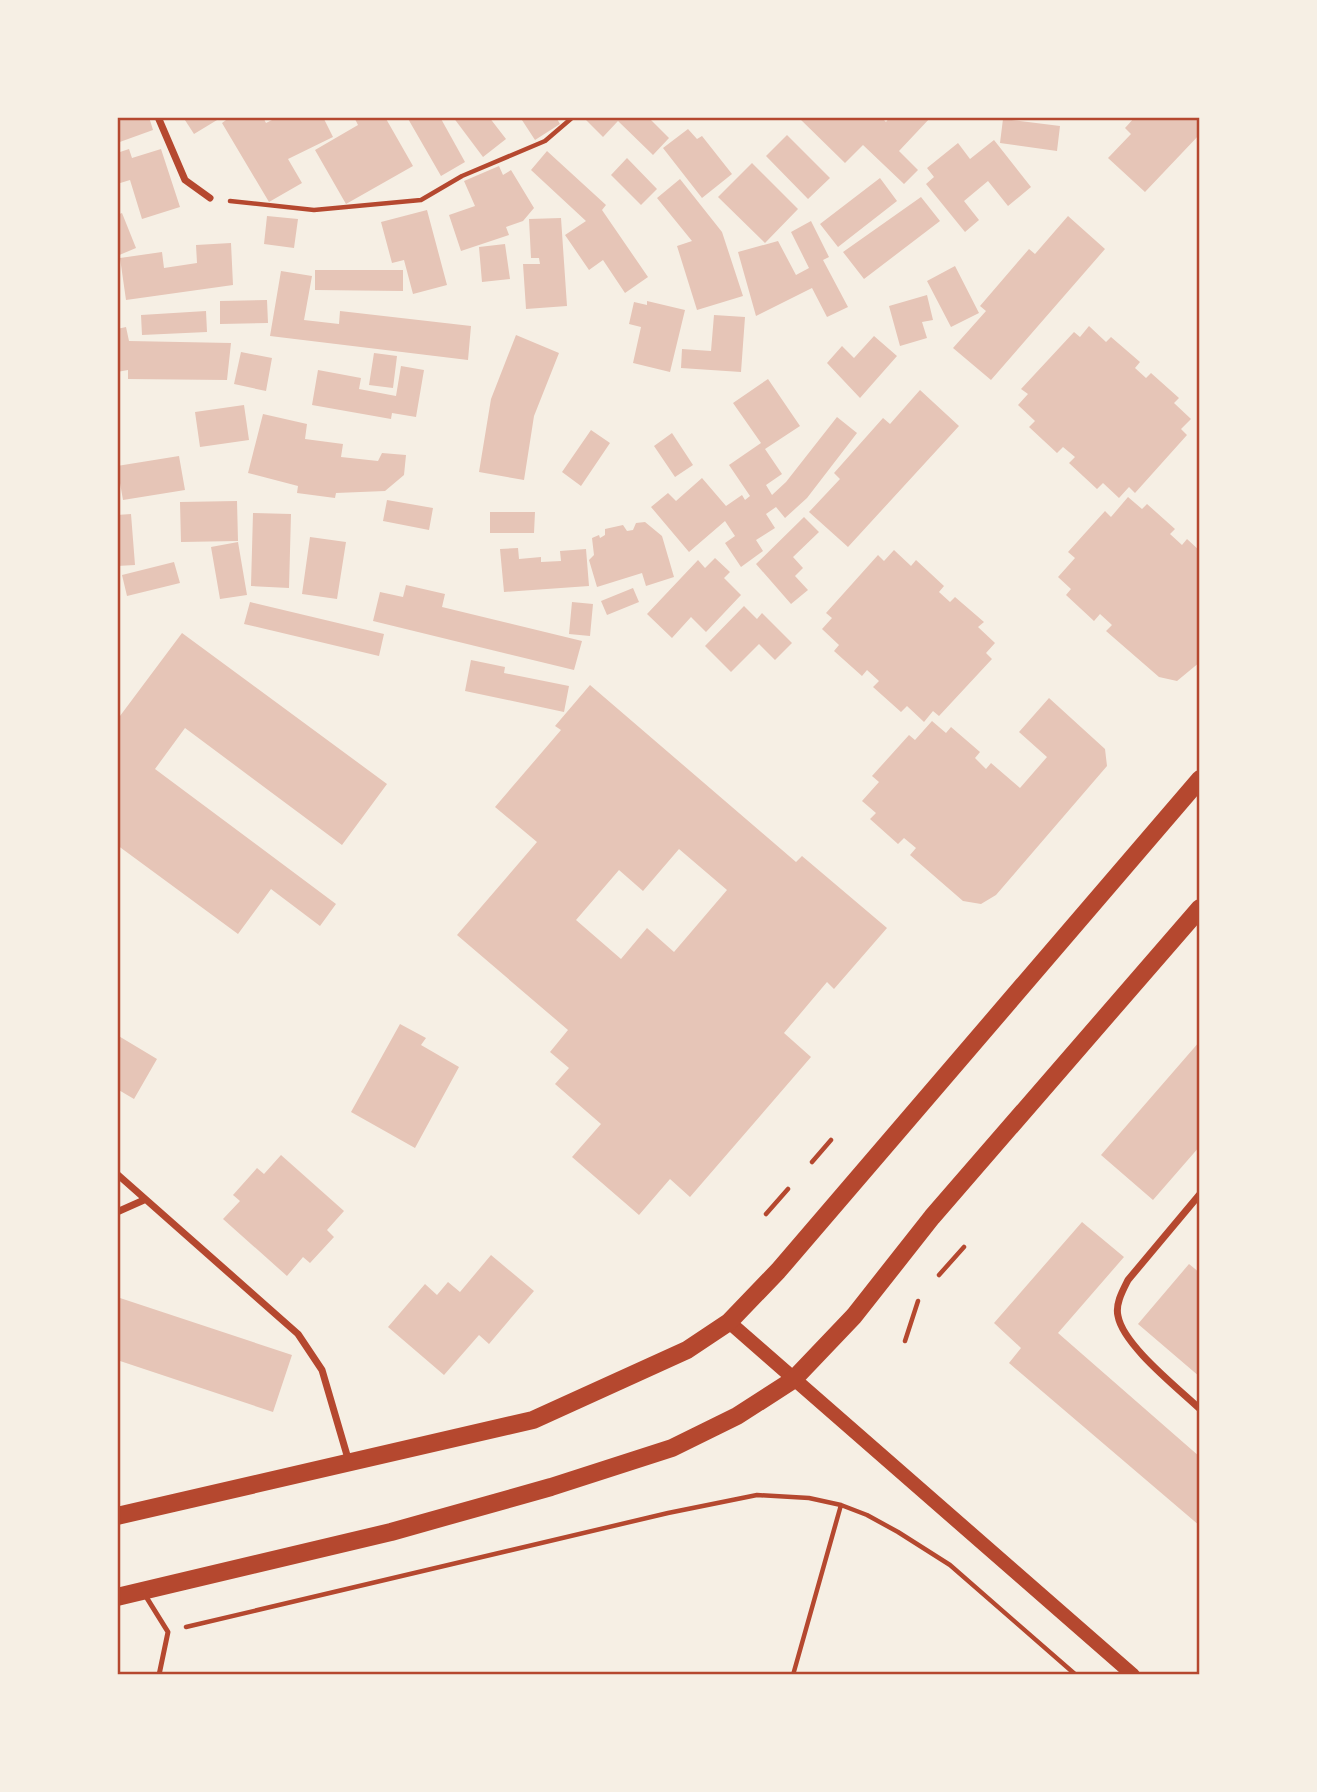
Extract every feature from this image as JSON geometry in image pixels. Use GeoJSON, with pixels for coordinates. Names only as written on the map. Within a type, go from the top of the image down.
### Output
{"type":"FeatureCollection","features":[{"type":"Feature","properties":{"kind":"main road"},"geometry":{"type":"LineString","coordinates":[[117,1516],[533,1420],[644,1372],[687,1350],[729,1322],[778,1271],[1200,779]]}},
{"type":"Feature","properties":{"kind":"main road"},"geometry":{"type":"LineString","coordinates":[[117,1597],[391,1532],[563,1483],[672,1448],[737,1416],[793,1380],[854,1316],[932,1217],[1200,908]]}},
{"type":"Feature","properties":{"kind":"main road"},"geometry":{"type":"LineString","coordinates":[[729,1322],[1133,1675]]}},
{"type":"Feature","properties":{"kind":"street"},"geometry":{"type":"LineString","coordinates":[[158,117],[185,180],[210,198]]}},
{"type":"Feature","properties":{"kind":"street"},"geometry":{"type":"LineString","coordinates":[[117,1174],[278,1314],[298,1335],[322,1370],[349,1462]]}},
{"type":"Feature","properties":{"kind":"street"},"geometry":{"type":"LineString","coordinates":[[1200,1194],[1128,1280],[1121,1295],[1117,1315],[1127,1337],[1200,1409]]}},
{"type":"Feature","properties":{"kind":"street"},"geometry":{"type":"LineString","coordinates":[[117,1212],[144,1200]]}},
{"type":"Feature","properties":{"kind":"lane"},"geometry":{"type":"LineString","coordinates":[[143,1592],[168,1632],[159,1675]]}},
{"type":"Feature","properties":{"kind":"path"},"geometry":{"type":"LineString","coordinates":[[210,198],[314,210],[421,200],[462,176],[545,141],[573,117]]}},
{"type":"Feature","properties":{"kind":"path"},"geometry":{"type":"LineString","coordinates":[[812,1162],[831,1140]]}},
{"type":"Feature","properties":{"kind":"path"},"geometry":{"type":"LineString","coordinates":[[766,1214],[788,1189]]}},
{"type":"Feature","properties":{"kind":"path"},"geometry":{"type":"LineString","coordinates":[[939,1275],[964,1247]]}},
{"type":"Feature","properties":{"kind":"path"},"geometry":{"type":"LineString","coordinates":[[905,1340],[918,1301]]}},
{"type":"Feature","properties":{"kind":"path"},"geometry":{"type":"LineString","coordinates":[[168,1632],[215,1618],[757,1495],[809,1498],[841,1505],[867,1515],[950,1565],[1076,1675]]}},
{"type":"Feature","properties":{"kind":"path"},"geometry":{"type":"LineString","coordinates":[[793,1675],[841,1505]]}},
{"type":"Feature","properties":{"kind":"building"},"geometry":{"type":"Polygon","coordinates":[[[117,117],[149,117],[153,130],[117,143],[117,117]]]}},
{"type":"Feature","properties":{"kind":"building"},"geometry":{"type":"Polygon","coordinates":[[[183,117],[222,117],[194,134],[183,117]]]}},
{"type":"Feature","properties":{"kind":"building"},"geometry":{"type":"Polygon","coordinates":[[[230,117],[263,117],[266,123],[278,117],[323,117],[333,137],[288,159],[302,183],[269,202],[222,123],[230,117]]]}},
{"type":"Feature","properties":{"kind":"building"},"geometry":{"type":"Polygon","coordinates":[[[354,117],[385,117],[413,166],[346,204],[315,150],[358,125],[354,117]]]}},
{"type":"Feature","properties":{"kind":"building"},"geometry":{"type":"Polygon","coordinates":[[[407,117],[440,117],[465,162],[441,176],[407,117]]]}},
{"type":"Feature","properties":{"kind":"building"},"geometry":{"type":"Polygon","coordinates":[[[453,117],[489,117],[506,139],[483,157],[453,117]]]}},
{"type":"Feature","properties":{"kind":"building"},"geometry":{"type":"Polygon","coordinates":[[[520,117],[556,117],[560,124],[535,140],[520,117]]]}},
{"type":"Feature","properties":{"kind":"building"},"geometry":{"type":"Polygon","coordinates":[[[586,117],[648,117],[669,138],[653,155],[618,121],[603,137],[586,117]]]}},
{"type":"Feature","properties":{"kind":"building"},"geometry":{"type":"Polygon","coordinates":[[[798,117],[881,117],[886,122],[890,117],[931,117],[899,151],[918,170],[904,184],[863,145],[845,163],[798,117]]]}},
{"type":"Feature","properties":{"kind":"building"},"geometry":{"type":"Polygon","coordinates":[[[1135,117],[1200,117],[1200,134],[1145,192],[1108,158],[1131,134],[1125,128],[1135,117]]]}},
{"type":"Feature","properties":{"kind":"building"},"geometry":{"type":"Polygon","coordinates":[[[1003,119],[1060,126],[1057,151],[1000,143],[1003,119]]]}},
{"type":"Feature","properties":{"kind":"building"},"geometry":{"type":"Polygon","coordinates":[[[688,129],[697,139],[702,136],[732,174],[702,198],[663,148],[688,129]]]}},
{"type":"Feature","properties":{"kind":"building"},"geometry":{"type":"Polygon","coordinates":[[[787,135],[830,178],[808,199],[766,156],[787,135]]]}},
{"type":"Feature","properties":{"kind":"building"},"geometry":{"type":"Polygon","coordinates":[[[994,140],[1031,187],[1008,206],[988,181],[964,201],[979,220],[965,232],[926,184],[934,177],[927,168],[958,143],[970,159],[994,140]]]}},
{"type":"Feature","properties":{"kind":"building"},"geometry":{"type":"Polygon","coordinates":[[[129,149],[132,158],[161,149],[180,207],[142,219],[130,180],[117,184],[117,153],[129,149]]]}},
{"type":"Feature","properties":{"kind":"building"},"geometry":{"type":"Polygon","coordinates":[[[547,151],[606,205],[602,210],[648,277],[625,293],[603,260],[589,270],[565,235],[586,221],[531,170],[547,151]]]}},
{"type":"Feature","properties":{"kind":"building"},"geometry":{"type":"Polygon","coordinates":[[[627,158],[657,189],[641,205],[611,175],[627,158]]]}},
{"type":"Feature","properties":{"kind":"building"},"geometry":{"type":"Polygon","coordinates":[[[752,163],[798,209],[765,243],[718,197],[752,163]]]}},
{"type":"Feature","properties":{"kind":"building"},"geometry":{"type":"Polygon","coordinates":[[[499,166],[503,175],[511,170],[534,208],[523,221],[506,227],[509,235],[461,251],[449,215],[475,206],[464,181],[499,166]]]}},
{"type":"Feature","properties":{"kind":"building"},"geometry":{"type":"Polygon","coordinates":[[[880,178],[897,201],[838,247],[820,224],[880,178]]]}},
{"type":"Feature","properties":{"kind":"building"},"geometry":{"type":"Polygon","coordinates":[[[680,179],[722,232],[743,296],[697,310],[677,246],[692,241],[657,198],[680,179]]]}},
{"type":"Feature","properties":{"kind":"building"},"geometry":{"type":"Polygon","coordinates":[[[921,197],[940,221],[864,279],[843,252],[921,197]]]}},
{"type":"Feature","properties":{"kind":"building"},"geometry":{"type":"Polygon","coordinates":[[[427,210],[447,285],[413,294],[404,260],[392,263],[381,222],[427,210]]]}},
{"type":"Feature","properties":{"kind":"building"},"geometry":{"type":"Polygon","coordinates":[[[122,213],[136,248],[117,256],[117,215],[122,213]]]}},
{"type":"Feature","properties":{"kind":"building"},"geometry":{"type":"Polygon","coordinates":[[[267,216],[298,219],[294,248],[264,244],[267,216]]]}},
{"type":"Feature","properties":{"kind":"building"},"geometry":{"type":"Polygon","coordinates":[[[1068,216],[1105,249],[991,380],[953,348],[986,311],[980,306],[1029,249],[1035,254],[1068,216]]]}},
{"type":"Feature","properties":{"kind":"building"},"geometry":{"type":"Polygon","coordinates":[[[561,218],[567,306],[526,309],[523,264],[540,264],[539,258],[531,258],[529,219],[561,218]]]}},
{"type":"Feature","properties":{"kind":"building"},"geometry":{"type":"Polygon","coordinates":[[[811,221],[829,257],[823,260],[848,307],[827,317],[812,288],[756,316],[738,252],[778,241],[796,275],[809,268],[791,232],[811,221]]]}},
{"type":"Feature","properties":{"kind":"building"},"geometry":{"type":"Polygon","coordinates":[[[231,243],[233,285],[126,300],[120,258],[162,252],[164,268],[197,263],[196,245],[231,243]]]}},
{"type":"Feature","properties":{"kind":"building"},"geometry":{"type":"Polygon","coordinates":[[[505,244],[510,279],[482,282],[479,247],[505,244]]]}},
{"type":"Feature","properties":{"kind":"building"},"geometry":{"type":"Polygon","coordinates":[[[955,266],[979,313],[951,327],[927,281],[955,266]]]}},
{"type":"Feature","properties":{"kind":"building"},"geometry":{"type":"Polygon","coordinates":[[[315,270],[403,270],[403,291],[315,290],[315,270]]]}},
{"type":"Feature","properties":{"kind":"building"},"geometry":{"type":"Polygon","coordinates":[[[281,271],[312,276],[304,320],[339,324],[340,311],[471,326],[468,360],[270,336],[281,271]]]}},
{"type":"Feature","properties":{"kind":"building"},"geometry":{"type":"Polygon","coordinates":[[[927,295],[933,320],[922,322],[927,338],[900,346],[889,306],[927,295]]]}},
{"type":"Feature","properties":{"kind":"building"},"geometry":{"type":"Polygon","coordinates":[[[267,300],[268,323],[220,324],[220,301],[267,300]]]}},
{"type":"Feature","properties":{"kind":"building"},"geometry":{"type":"Polygon","coordinates":[[[647,301],[685,310],[670,372],[633,363],[641,327],[629,324],[634,302],[647,305],[647,301]]]}},
{"type":"Feature","properties":{"kind":"building"},"geometry":{"type":"Polygon","coordinates":[[[206,311],[207,332],[142,335],[141,315],[206,311]]]}},
{"type":"Feature","properties":{"kind":"building"},"geometry":{"type":"Polygon","coordinates":[[[714,315],[745,317],[741,372],[681,368],[682,349],[711,351],[714,315]]]}},
{"type":"Feature","properties":{"kind":"building"},"geometry":{"type":"Polygon","coordinates":[[[1089,326],[1106,342],[1111,337],[1140,362],[1135,368],[1146,378],[1151,373],[1179,398],[1174,403],[1191,419],[1181,429],[1187,435],[1135,493],[1129,487],[1119,498],[1103,483],[1097,489],[1069,463],[1075,457],[1063,447],[1057,453],[1029,427],[1035,421],[1018,405],[1028,394],[1021,389],[1074,332],[1080,337],[1089,326]]]}},
{"type":"Feature","properties":{"kind":"building"},"geometry":{"type":"Polygon","coordinates":[[[126,327],[129,341],[231,343],[227,380],[128,379],[128,370],[117,372],[117,329],[126,327]]]}},
{"type":"Feature","properties":{"kind":"building"},"geometry":{"type":"Polygon","coordinates":[[[516,335],[559,353],[534,416],[524,480],[479,472],[491,399],[516,335]]]}},
{"type":"Feature","properties":{"kind":"building"},"geometry":{"type":"Polygon","coordinates":[[[874,336],[897,356],[860,398],[827,363],[842,346],[854,358],[874,336]]]}},
{"type":"Feature","properties":{"kind":"building"},"geometry":{"type":"Polygon","coordinates":[[[241,352],[272,358],[266,391],[234,384],[241,352]]]}},
{"type":"Feature","properties":{"kind":"building"},"geometry":{"type":"Polygon","coordinates":[[[374,353],[397,356],[393,388],[369,385],[374,353]]]}},
{"type":"Feature","properties":{"kind":"building"},"geometry":{"type":"Polygon","coordinates":[[[401,366],[424,370],[416,417],[392,413],[391,419],[312,405],[318,370],[361,378],[359,389],[396,396],[401,366]]]}},
{"type":"Feature","properties":{"kind":"building"},"geometry":{"type":"Polygon","coordinates":[[[768,379],[800,426],[765,449],[782,474],[766,485],[772,495],[786,482],[837,417],[857,433],[807,498],[785,518],[776,507],[766,514],[775,528],[756,540],[763,551],[741,567],[725,543],[735,536],[725,521],[689,552],[651,507],[668,493],[676,501],[702,478],[726,506],[742,495],[745,500],[750,496],[729,465],[761,443],[733,403],[768,379]]]}},
{"type":"Feature","properties":{"kind":"building"},"geometry":{"type":"Polygon","coordinates":[[[920,390],[959,426],[848,547],[809,512],[840,479],[834,473],[883,418],[890,424],[920,390]]]}},
{"type":"Feature","properties":{"kind":"building"},"geometry":{"type":"Polygon","coordinates":[[[244,405],[249,440],[200,447],[195,412],[244,405]]]}},
{"type":"Feature","properties":{"kind":"building"},"geometry":{"type":"Polygon","coordinates":[[[263,414],[307,424],[305,439],[343,444],[341,457],[378,461],[382,453],[406,455],[404,475],[385,491],[336,493],[335,498],[297,493],[298,486],[248,473],[263,414]]]}},
{"type":"Feature","properties":{"kind":"building"},"geometry":{"type":"Polygon","coordinates":[[[591,430],[610,443],[581,486],[562,472],[591,430]]]}},
{"type":"Feature","properties":{"kind":"building"},"geometry":{"type":"Polygon","coordinates":[[[672,433],[693,465],[675,477],[654,446],[672,433]]]}},
{"type":"Feature","properties":{"kind":"building"},"geometry":{"type":"Polygon","coordinates":[[[179,456],[185,490],[123,500],[117,466],[179,456]]]}},
{"type":"Feature","properties":{"kind":"building"},"geometry":{"type":"Polygon","coordinates":[[[1128,497],[1142,509],[1147,504],[1175,529],[1170,534],[1182,545],[1187,539],[1200,551],[1200,662],[1177,681],[1159,677],[1106,631],[1112,625],[1100,614],[1094,621],[1066,595],[1071,589],[1058,577],[1075,558],[1068,552],[1105,511],[1111,517],[1128,497]]]}},
{"type":"Feature","properties":{"kind":"building"},"geometry":{"type":"Polygon","coordinates":[[[387,500],[433,508],[429,530],[383,521],[387,500]]]}},
{"type":"Feature","properties":{"kind":"building"},"geometry":{"type":"Polygon","coordinates":[[[237,501],[238,541],[181,542],[180,502],[237,501]]]}},
{"type":"Feature","properties":{"kind":"building"},"geometry":{"type":"Polygon","coordinates":[[[490,512],[535,512],[534,533],[490,533],[490,512]]]}},
{"type":"Feature","properties":{"kind":"building"},"geometry":{"type":"Polygon","coordinates":[[[253,513],[291,514],[289,588],[251,586],[253,513]]]}},
{"type":"Feature","properties":{"kind":"building"},"geometry":{"type":"Polygon","coordinates":[[[131,514],[135,565],[117,566],[117,515],[131,514]]]}},
{"type":"Feature","properties":{"kind":"building"},"geometry":{"type":"Polygon","coordinates":[[[804,517],[819,532],[793,557],[803,568],[795,576],[808,590],[791,604],[756,564],[804,517]]]}},
{"type":"Feature","properties":{"kind":"building"},"geometry":{"type":"Polygon","coordinates":[[[645,522],[662,536],[674,577],[646,586],[642,573],[597,587],[589,560],[594,555],[592,538],[605,535],[605,529],[623,525],[627,531],[633,530],[636,523],[645,522]]]}},
{"type":"Feature","properties":{"kind":"building"},"geometry":{"type":"Polygon","coordinates":[[[310,537],[346,542],[337,599],[302,594],[310,537]]]}},
{"type":"Feature","properties":{"kind":"building"},"geometry":{"type":"Polygon","coordinates":[[[238,542],[247,595],[220,599],[211,547],[238,542]]]}},
{"type":"Feature","properties":{"kind":"building"},"geometry":{"type":"Polygon","coordinates":[[[518,548],[519,559],[541,557],[541,562],[561,561],[560,551],[586,549],[589,586],[504,592],[500,549],[518,548]]]}},
{"type":"Feature","properties":{"kind":"building"},"geometry":{"type":"Polygon","coordinates":[[[894,550],[911,566],[916,560],[944,586],[939,592],[950,602],[955,597],[984,622],[978,627],[995,643],[986,653],[992,659],[939,716],[933,711],[924,722],[907,706],[901,712],[873,687],[879,681],[867,670],[862,676],[834,651],[839,645],[822,629],[832,618],[826,613],[878,555],[884,561],[894,550]]]}},
{"type":"Feature","properties":{"kind":"building"},"geometry":{"type":"Polygon","coordinates":[[[715,558],[730,572],[724,578],[741,595],[706,632],[691,617],[672,638],[647,614],[698,560],[705,568],[715,558]]]}},
{"type":"Feature","properties":{"kind":"building"},"geometry":{"type":"Polygon","coordinates":[[[174,562],[180,583],[127,596],[122,575],[174,562]]]}},
{"type":"Feature","properties":{"kind":"building"},"geometry":{"type":"Polygon","coordinates":[[[406,585],[445,594],[442,607],[582,641],[574,670],[373,621],[380,592],[403,597],[406,585]]]}},
{"type":"Feature","properties":{"kind":"building"},"geometry":{"type":"Polygon","coordinates":[[[633,588],[639,602],[607,615],[601,601],[633,588]]]}},
{"type":"Feature","properties":{"kind":"building"},"geometry":{"type":"Polygon","coordinates":[[[250,602],[384,634],[379,656],[244,624],[250,602]]]}},
{"type":"Feature","properties":{"kind":"building"},"geometry":{"type":"Polygon","coordinates":[[[572,602],[593,604],[590,636],[569,634],[572,602]]]}},
{"type":"Feature","properties":{"kind":"building"},"geometry":{"type":"Polygon","coordinates":[[[744,606],[757,619],[762,613],[792,643],[775,660],[759,644],[731,672],[705,646],[744,606]]]}},
{"type":"Feature","properties":{"kind":"building"},"geometry":{"type":"Polygon","coordinates":[[[182,633],[387,784],[342,845],[185,728],[155,769],[336,904],[320,926],[271,889],[238,934],[117,845],[117,720],[182,633]]]}},
{"type":"Feature","properties":{"kind":"building"},"geometry":{"type":"Polygon","coordinates":[[[471,660],[505,667],[504,673],[569,686],[564,712],[465,691],[471,660]]]}},
{"type":"Feature","properties":{"kind":"building"},"geometry":{"type":"Polygon","coordinates":[[[590,685],[796,862],[802,856],[887,928],[834,989],[827,982],[784,1033],[811,1057],[690,1197],[670,1179],[639,1215],[572,1157],[601,1124],[555,1084],[569,1068],[550,1052],[568,1030],[457,935],[537,842],[495,807],[561,730],[555,726],[590,685]],[[679,849],[643,891],[619,870],[576,920],[621,959],[647,928],[674,952],[727,890],[679,849]]]}},
{"type":"Feature","properties":{"kind":"building"},"geometry":{"type":"Polygon","coordinates":[[[1049,698],[1105,749],[1107,766],[996,895],[981,904],[963,901],[910,855],[916,848],[904,838],[898,844],[870,819],[876,813],[862,801],[879,782],[872,776],[909,735],[915,740],[932,721],[946,733],[951,727],[980,752],[975,758],[986,769],[991,763],[1020,788],[1047,757],[1019,732],[1049,698]]]}},
{"type":"Feature","properties":{"kind":"building"},"geometry":{"type":"Polygon","coordinates":[[[400,1024],[426,1038],[421,1045],[459,1067],[415,1148],[351,1112],[400,1024]]]}},
{"type":"Feature","properties":{"kind":"building"},"geometry":{"type":"Polygon","coordinates":[[[117,1035],[157,1059],[134,1099],[117,1089],[117,1035]]]}},
{"type":"Feature","properties":{"kind":"building"},"geometry":{"type":"Polygon","coordinates":[[[1200,1041],[1200,1146],[1153,1200],[1101,1155],[1200,1041]]]}},
{"type":"Feature","properties":{"kind":"building"},"geometry":{"type":"Polygon","coordinates":[[[281,1155],[344,1211],[327,1230],[334,1237],[310,1263],[303,1257],[287,1276],[223,1219],[240,1201],[233,1195],[257,1168],[264,1174],[281,1155]]]}},
{"type":"Feature","properties":{"kind":"building"},"geometry":{"type":"Polygon","coordinates":[[[1082,1222],[1124,1257],[1058,1333],[1200,1457],[1200,1526],[1009,1363],[1021,1348],[994,1323],[1082,1222]]]}},
{"type":"Feature","properties":{"kind":"building"},"geometry":{"type":"Polygon","coordinates":[[[491,1255],[534,1291],[489,1344],[479,1335],[444,1375],[388,1327],[425,1284],[437,1295],[448,1282],[460,1292],[491,1255]]]}},
{"type":"Feature","properties":{"kind":"building"},"geometry":{"type":"Polygon","coordinates":[[[1189,1264],[1200,1273],[1200,1377],[1138,1324],[1189,1264]]]}},
{"type":"Feature","properties":{"kind":"building"},"geometry":{"type":"Polygon","coordinates":[[[117,1297],[292,1355],[273,1412],[117,1360],[117,1297]]]}}]}
